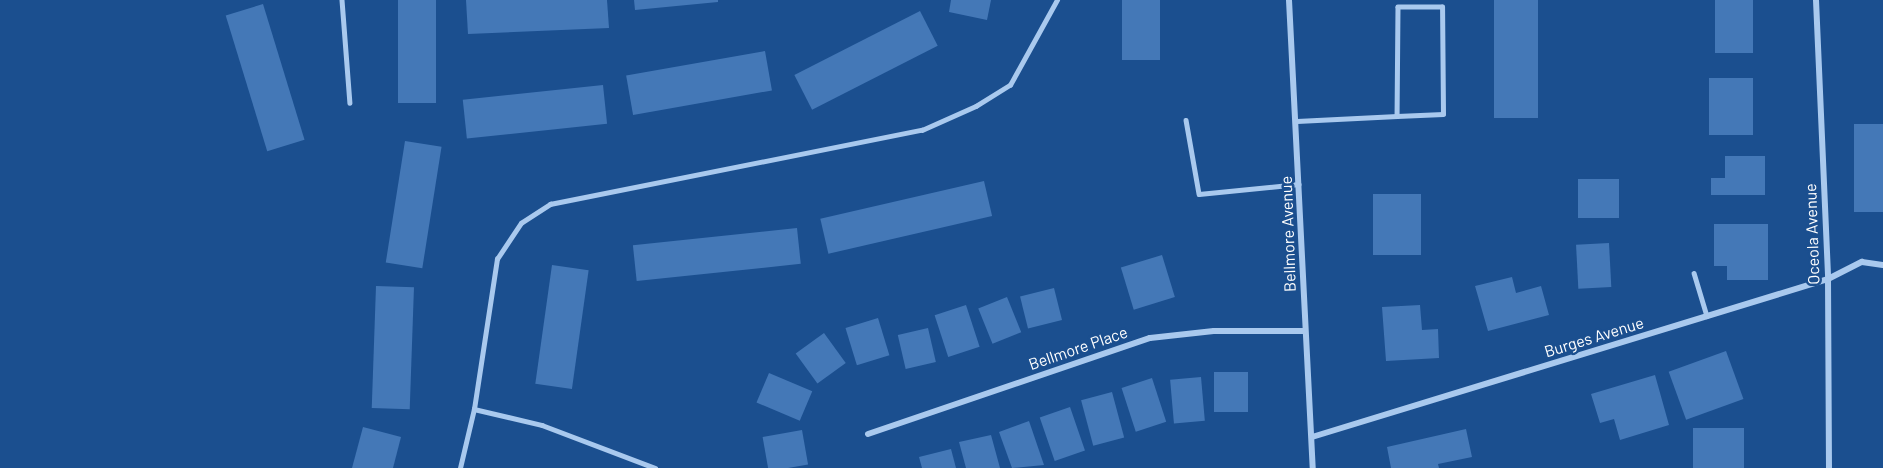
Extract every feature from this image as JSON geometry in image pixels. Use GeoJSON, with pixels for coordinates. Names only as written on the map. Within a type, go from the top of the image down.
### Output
{"type":"FeatureCollection","features":[{"type":"Feature","properties":{"kind":"street","name":"Bellmore Avenue"},"geometry":{"type":"LineString","coordinates":[[1289,0],[1313,468]]}},
{"type":"Feature","properties":{"kind":"street","name":"Oceola Avenue"},"geometry":{"type":"LineString","coordinates":[[1816,0],[1828,279],[1829,468]]}},
{"type":"Feature","properties":{"kind":"street","name":"Burges Avenue"},"geometry":{"type":"LineString","coordinates":[[1312,437],[1828,279],[1862,262],[1883,265]]}},
{"type":"Feature","properties":{"kind":"street","name":"Bellmore Place"},"geometry":{"type":"LineString","coordinates":[[868,434],[1150,338],[1214,331],[1305,331]]}},
{"type":"Feature","properties":{"kind":"lane"},"geometry":{"type":"LineString","coordinates":[[342,0],[350,103]]}},
{"type":"Feature","properties":{"kind":"lane"},"geometry":{"type":"LineString","coordinates":[[459,468],[474,409],[497,259],[521,223],[550,204],[922,130],[976,106],[1010,85],[1057,0]]}},
{"type":"Feature","properties":{"kind":"lane"},"geometry":{"type":"LineString","coordinates":[[1297,121],[1443,114],[1442,7],[1398,7],[1398,116]]}},
{"type":"Feature","properties":{"kind":"lane"},"geometry":{"type":"LineString","coordinates":[[1186,120],[1199,194],[1299,184]]}},
{"type":"Feature","properties":{"kind":"lane"},"geometry":{"type":"LineString","coordinates":[[1694,273],[1707,316]]}},
{"type":"Feature","properties":{"kind":"lane"},"geometry":{"type":"LineString","coordinates":[[474,409],[542,425],[655,468]]}},
{"type":"Feature","properties":{"kind":"building"},"geometry":{"type":"Polygon","coordinates":[[[398,0],[436,0],[436,103],[398,103],[398,0]]]}},
{"type":"Feature","properties":{"kind":"building"},"geometry":{"type":"Polygon","coordinates":[[[466,0],[607,0],[609,28],[468,34],[466,0]]]}},
{"type":"Feature","properties":{"kind":"building"},"geometry":{"type":"Polygon","coordinates":[[[634,0],[718,0],[718,2],[635,10],[634,0]]]}},
{"type":"Feature","properties":{"kind":"building"},"geometry":{"type":"Polygon","coordinates":[[[951,0],[991,0],[987,20],[949,12],[951,0]]]}},
{"type":"Feature","properties":{"kind":"building"},"geometry":{"type":"Polygon","coordinates":[[[1122,0],[1160,0],[1160,60],[1122,60],[1122,0]]]}},
{"type":"Feature","properties":{"kind":"building"},"geometry":{"type":"Polygon","coordinates":[[[1494,0],[1538,0],[1538,118],[1494,118],[1494,0]]]}},
{"type":"Feature","properties":{"kind":"building"},"geometry":{"type":"Polygon","coordinates":[[[1715,0],[1753,0],[1753,53],[1715,53],[1715,0]]]}},
{"type":"Feature","properties":{"kind":"building"},"geometry":{"type":"Polygon","coordinates":[[[263,4],[305,140],[267,151],[226,15],[263,4]]]}},
{"type":"Feature","properties":{"kind":"building"},"geometry":{"type":"Polygon","coordinates":[[[920,11],[938,46],[812,110],[794,75],[920,11]]]}},
{"type":"Feature","properties":{"kind":"building"},"geometry":{"type":"Polygon","coordinates":[[[765,51],[772,90],[633,115],[626,75],[765,51]]]}},
{"type":"Feature","properties":{"kind":"building"},"geometry":{"type":"Polygon","coordinates":[[[1709,78],[1753,78],[1753,135],[1709,135],[1709,78]]]}},
{"type":"Feature","properties":{"kind":"building"},"geometry":{"type":"Polygon","coordinates":[[[603,85],[607,124],[467,139],[463,100],[603,85]]]}},
{"type":"Feature","properties":{"kind":"building"},"geometry":{"type":"Polygon","coordinates":[[[1854,124],[1883,124],[1883,212],[1854,212],[1854,124]]]}},
{"type":"Feature","properties":{"kind":"building"},"geometry":{"type":"Polygon","coordinates":[[[405,141],[442,147],[422,268],[386,262],[405,141]]]}},
{"type":"Feature","properties":{"kind":"building"},"geometry":{"type":"Polygon","coordinates":[[[1725,156],[1765,156],[1765,195],[1711,195],[1711,178],[1725,178],[1725,156]]]}},
{"type":"Feature","properties":{"kind":"building"},"geometry":{"type":"Polygon","coordinates":[[[1578,179],[1619,179],[1619,218],[1578,218],[1578,179]]]}},
{"type":"Feature","properties":{"kind":"building"},"geometry":{"type":"Polygon","coordinates":[[[984,181],[992,216],[828,254],[820,219],[984,181]]]}},
{"type":"Feature","properties":{"kind":"building"},"geometry":{"type":"Polygon","coordinates":[[[1373,194],[1421,194],[1421,255],[1373,255],[1373,194]]]}},
{"type":"Feature","properties":{"kind":"building"},"geometry":{"type":"Polygon","coordinates":[[[1714,224],[1768,224],[1768,280],[1727,280],[1727,266],[1714,266],[1714,224]]]}},
{"type":"Feature","properties":{"kind":"building"},"geometry":{"type":"Polygon","coordinates":[[[797,228],[801,264],[637,281],[633,245],[797,228]]]}},
{"type":"Feature","properties":{"kind":"building"},"geometry":{"type":"Polygon","coordinates":[[[1609,243],[1611,287],[1578,289],[1576,245],[1609,243]]]}},
{"type":"Feature","properties":{"kind":"building"},"geometry":{"type":"Polygon","coordinates":[[[1162,255],[1175,297],[1134,310],[1121,268],[1162,255]]]}},
{"type":"Feature","properties":{"kind":"building"},"geometry":{"type":"Polygon","coordinates":[[[552,265],[589,270],[572,389],[535,384],[552,265]]]}},
{"type":"Feature","properties":{"kind":"building"},"geometry":{"type":"Polygon","coordinates":[[[1512,277],[1516,293],[1541,286],[1549,315],[1488,331],[1475,286],[1512,277]]]}},
{"type":"Feature","properties":{"kind":"building"},"geometry":{"type":"Polygon","coordinates":[[[376,286],[414,287],[410,409],[372,408],[376,286]]]}},
{"type":"Feature","properties":{"kind":"building"},"geometry":{"type":"Polygon","coordinates":[[[1054,288],[1062,320],[1028,328],[1020,296],[1054,288]]]}},
{"type":"Feature","properties":{"kind":"building"},"geometry":{"type":"Polygon","coordinates":[[[1007,297],[1021,332],[992,344],[978,309],[1007,297]]]}},
{"type":"Feature","properties":{"kind":"building"},"geometry":{"type":"Polygon","coordinates":[[[966,305],[980,347],[948,357],[935,315],[966,305]]]}},
{"type":"Feature","properties":{"kind":"building"},"geometry":{"type":"Polygon","coordinates":[[[1420,305],[1422,330],[1438,329],[1439,358],[1386,361],[1382,307],[1420,305]]]}},
{"type":"Feature","properties":{"kind":"building"},"geometry":{"type":"Polygon","coordinates":[[[878,318],[889,355],[857,365],[845,328],[878,318]]]}},
{"type":"Feature","properties":{"kind":"building"},"geometry":{"type":"Polygon","coordinates":[[[928,328],[936,362],[906,369],[898,335],[928,328]]]}},
{"type":"Feature","properties":{"kind":"building"},"geometry":{"type":"Polygon","coordinates":[[[824,333],[846,363],[817,384],[796,354],[824,333]]]}},
{"type":"Feature","properties":{"kind":"building"},"geometry":{"type":"Polygon","coordinates":[[[1726,351],[1743,399],[1686,420],[1669,372],[1726,351]]]}},
{"type":"Feature","properties":{"kind":"building"},"geometry":{"type":"Polygon","coordinates":[[[1214,372],[1248,372],[1248,412],[1214,412],[1214,372]]]}},
{"type":"Feature","properties":{"kind":"building"},"geometry":{"type":"Polygon","coordinates":[[[769,373],[812,391],[800,421],[756,402],[769,373]]]}},
{"type":"Feature","properties":{"kind":"building"},"geometry":{"type":"Polygon","coordinates":[[[1655,375],[1669,425],[1620,440],[1614,419],[1600,423],[1591,394],[1655,375]]]}},
{"type":"Feature","properties":{"kind":"building"},"geometry":{"type":"Polygon","coordinates":[[[1201,377],[1205,421],[1174,424],[1170,380],[1201,377]]]}},
{"type":"Feature","properties":{"kind":"building"},"geometry":{"type":"Polygon","coordinates":[[[1152,378],[1166,422],[1136,432],[1122,388],[1152,378]]]}},
{"type":"Feature","properties":{"kind":"building"},"geometry":{"type":"Polygon","coordinates":[[[1112,392],[1124,437],[1093,446],[1081,400],[1112,392]]]}},
{"type":"Feature","properties":{"kind":"building"},"geometry":{"type":"Polygon","coordinates":[[[1070,407],[1085,450],[1055,461],[1040,417],[1070,407]]]}},
{"type":"Feature","properties":{"kind":"building"},"geometry":{"type":"Polygon","coordinates":[[[1029,421],[1044,465],[1012,468],[999,432],[1029,421]]]}},
{"type":"Feature","properties":{"kind":"building"},"geometry":{"type":"Polygon","coordinates":[[[363,427],[401,437],[393,468],[352,468],[363,427]]]}},
{"type":"Feature","properties":{"kind":"building"},"geometry":{"type":"Polygon","coordinates":[[[1693,428],[1744,428],[1744,468],[1693,468],[1693,428]]]}},
{"type":"Feature","properties":{"kind":"building"},"geometry":{"type":"Polygon","coordinates":[[[1466,429],[1472,457],[1438,464],[1439,468],[1391,468],[1387,447],[1466,429]]]}},
{"type":"Feature","properties":{"kind":"building"},"geometry":{"type":"Polygon","coordinates":[[[802,430],[808,464],[768,468],[763,437],[802,430]]]}},
{"type":"Feature","properties":{"kind":"building"},"geometry":{"type":"Polygon","coordinates":[[[991,435],[1000,468],[966,468],[959,442],[991,435]]]}},
{"type":"Feature","properties":{"kind":"building"},"geometry":{"type":"Polygon","coordinates":[[[951,449],[956,468],[922,468],[919,457],[951,449]]]}}]}
